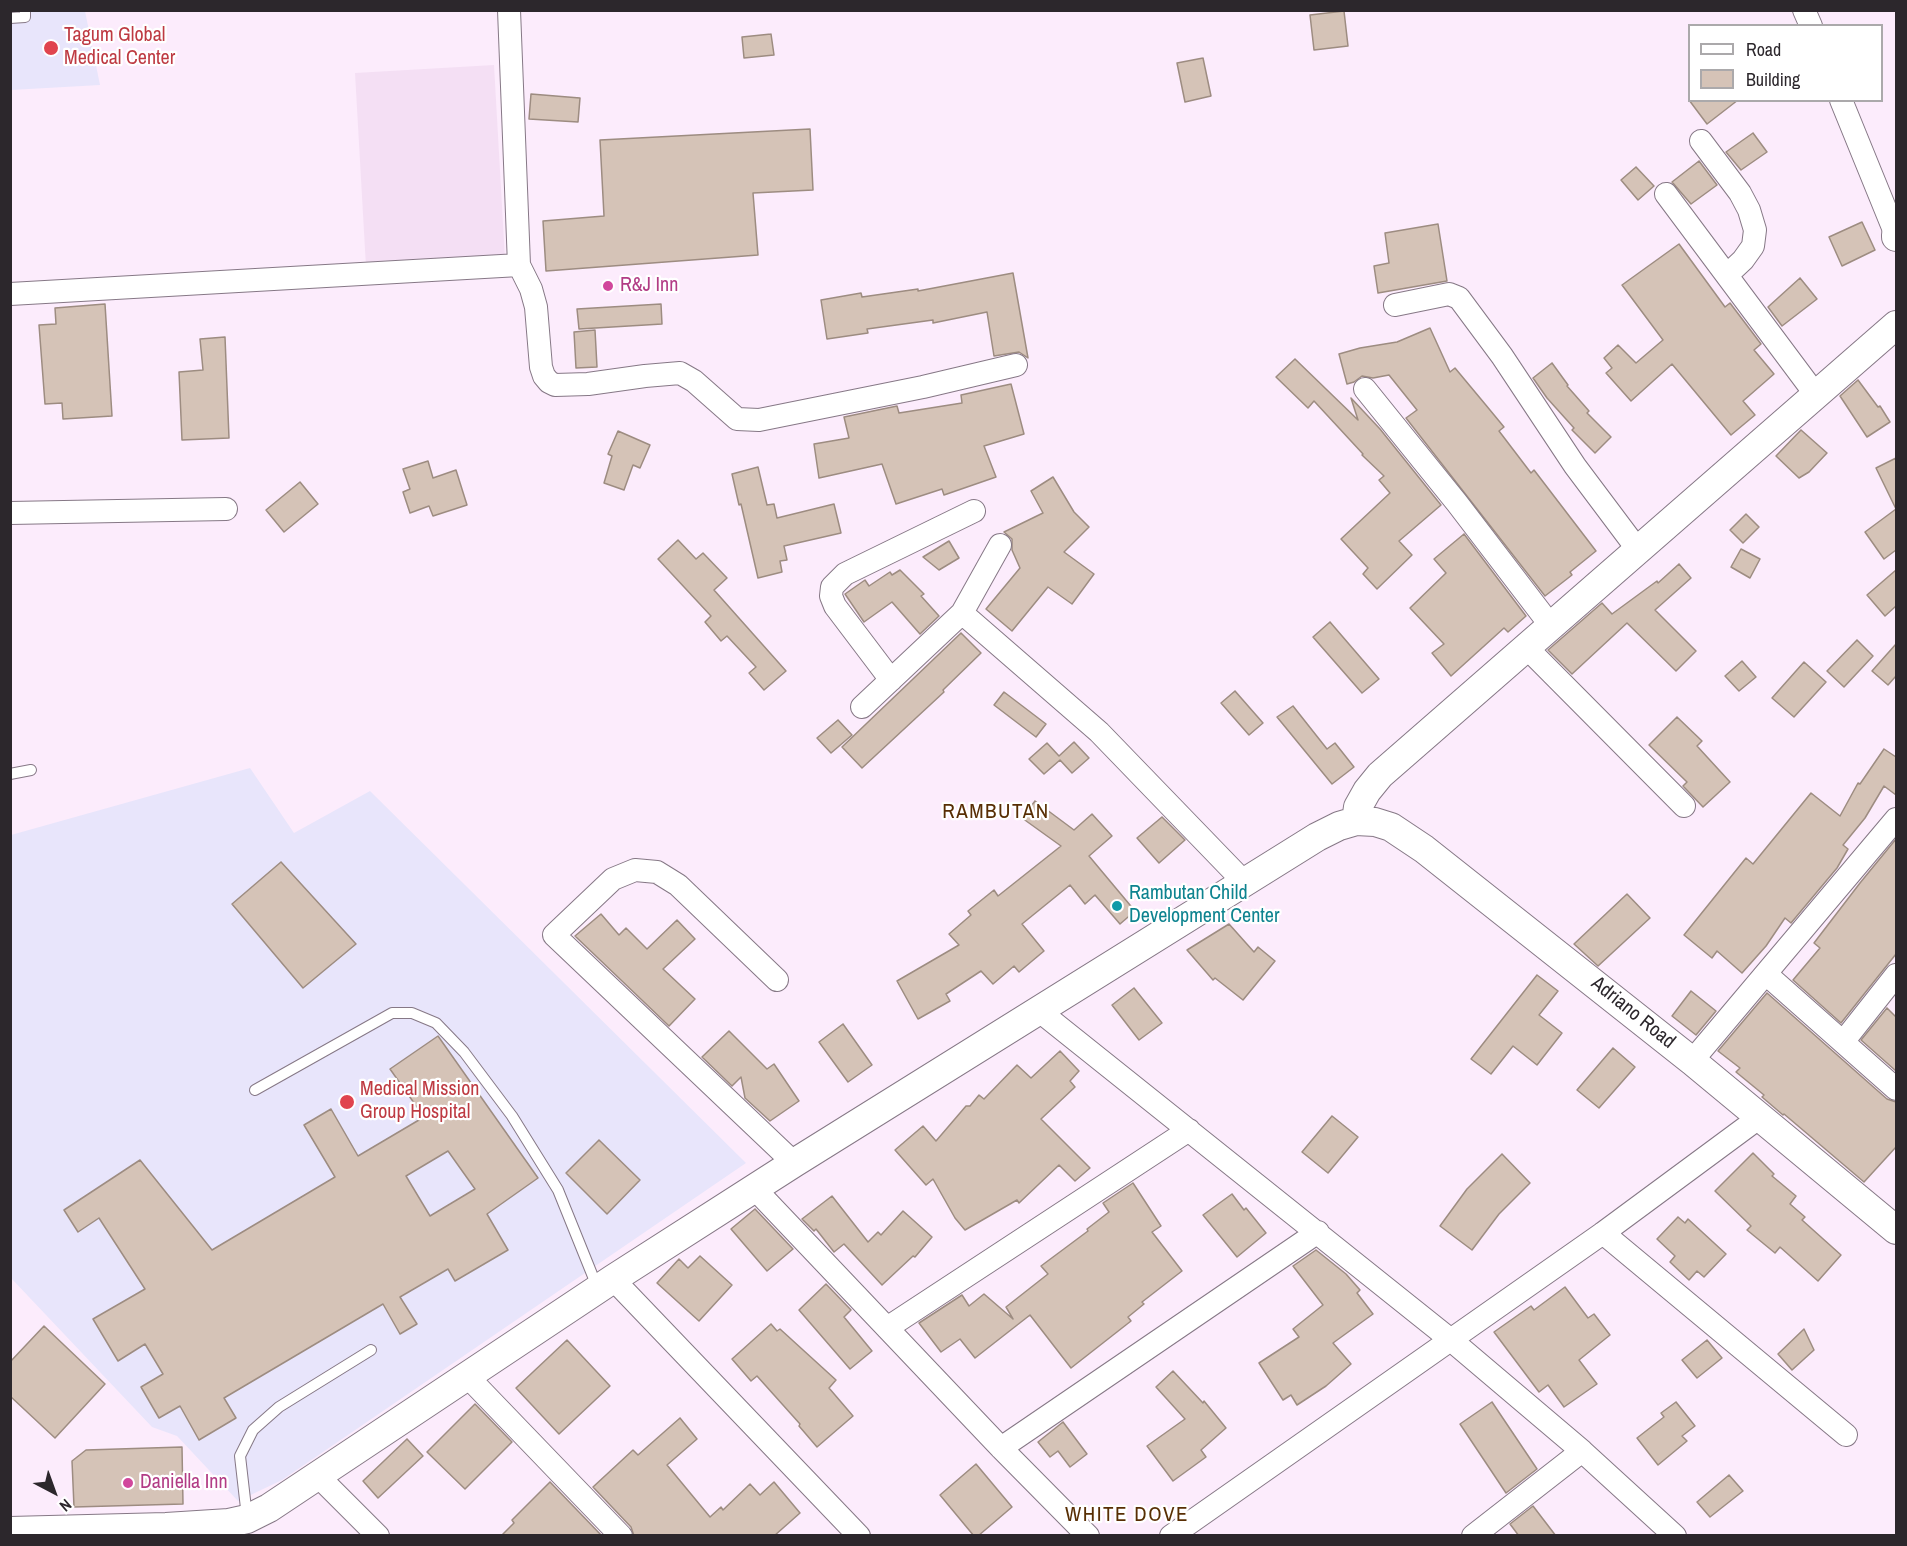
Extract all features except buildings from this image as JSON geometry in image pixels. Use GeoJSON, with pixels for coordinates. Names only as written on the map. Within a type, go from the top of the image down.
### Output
{"type":"FeatureCollection","features":[{"type":"Feature","properties":{"kind":"street"},"geometry":{"type":"LineString","coordinates":[[509,10],[519,265],[536,307],[541,367],[549,382],[555,385],[588,384],[680,373],[694,381],[737,419],[753,420],[923,387],[1016,365]]}},
{"type":"Feature","properties":{"kind":"street"},"geometry":{"type":"LineString","coordinates":[[1842,102],[1896,236]]}},
{"type":"Feature","properties":{"kind":"street"},"geometry":{"type":"LineString","coordinates":[[1701,141],[1740,193],[1749,210],[1755,230],[1753,246],[1743,260],[1727,274]]}},
{"type":"Feature","properties":{"kind":"street"},"geometry":{"type":"LineString","coordinates":[[1666,194],[1816,395]]}},
{"type":"Feature","properties":{"kind":"street"},"geometry":{"type":"LineString","coordinates":[[10,294],[519,265]]}},
{"type":"Feature","properties":{"kind":"street"},"geometry":{"type":"LineString","coordinates":[[1395,305],[1449,294],[1464,302],[1575,466],[1638,550]]}},
{"type":"Feature","properties":{"kind":"street"},"geometry":{"type":"LineString","coordinates":[[12,1533],[158,1531],[229,1523],[247,1519],[269,1508],[319,1477],[606,1284],[754,1189],[1317,837],[1339,826],[1356,821],[1362,799],[1380,775],[1896,325]]}},
{"type":"Feature","properties":{"kind":"street"},"geometry":{"type":"LineString","coordinates":[[1365,389],[1457,503],[1551,626]]}},
{"type":"Feature","properties":{"kind":"street"},"geometry":{"type":"LineString","coordinates":[[10,513],[226,508]]}},
{"type":"Feature","properties":{"kind":"street"},"geometry":{"type":"LineString","coordinates":[[891,680],[835,606],[831,596],[832,587],[845,574],[974,511]]}},
{"type":"Feature","properties":{"kind":"street"},"geometry":{"type":"LineString","coordinates":[[862,707],[962,613],[1000,545]]}},
{"type":"Feature","properties":{"kind":"street"},"geometry":{"type":"LineString","coordinates":[[962,613],[1099,732],[1244,882]]}},
{"type":"Feature","properties":{"kind":"street"},"geometry":{"type":"LineString","coordinates":[[1526,647],[1684,806]]}},
{"type":"Feature","properties":{"kind":"street"},"geometry":{"type":"LineString","coordinates":[[1692,1060],[1896,819]]}},
{"type":"Feature","properties":{"kind":"street","name":"Adriano Road"},"geometry":{"type":"LineString","coordinates":[[1356,821],[1383,825],[1407,836],[1692,1060],[1896,1230]]}},
{"type":"Feature","properties":{"kind":"street"},"geometry":{"type":"LineString","coordinates":[[777,980],[678,885],[657,872],[635,870],[613,879],[554,935],[794,1164]]}},
{"type":"Feature","properties":{"kind":"street"},"geometry":{"type":"LineString","coordinates":[[1766,974],[1896,1089]]}},
{"type":"Feature","properties":{"kind":"street"},"geometry":{"type":"LineString","coordinates":[[1843,1042],[1896,975]]}},
{"type":"Feature","properties":{"kind":"street"},"geometry":{"type":"LineString","coordinates":[[1038,1011],[1451,1340],[1582,1451],[1675,1536]]}},
{"type":"Feature","properties":{"kind":"street"},"geometry":{"type":"LineString","coordinates":[[1172,1536],[1603,1233],[1760,1117]]}},
{"type":"Feature","properties":{"kind":"street"},"geometry":{"type":"LineString","coordinates":[[887,1328],[1189,1130]]}},
{"type":"Feature","properties":{"kind":"street"},"geometry":{"type":"LineString","coordinates":[[754,1189],[1088,1536]]}},
{"type":"Feature","properties":{"kind":"street"},"geometry":{"type":"LineString","coordinates":[[1001,1448],[1318,1232]]}},
{"type":"Feature","properties":{"kind":"street"},"geometry":{"type":"LineString","coordinates":[[1603,1233],[1846,1435]]}},
{"type":"Feature","properties":{"kind":"street"},"geometry":{"type":"LineString","coordinates":[[606,1284],[859,1536]]}},
{"type":"Feature","properties":{"kind":"street"},"geometry":{"type":"LineString","coordinates":[[467,1376],[621,1536]]}},
{"type":"Feature","properties":{"kind":"street"},"geometry":{"type":"LineString","coordinates":[[1473,1536],[1582,1451]]}},
{"type":"Feature","properties":{"kind":"street"},"geometry":{"type":"LineString","coordinates":[[319,1477],[378,1536]]}},
{"type":"Feature","properties":{"kind":"lane"},"geometry":{"type":"LineString","coordinates":[[10,18],[25,17],[25,10]]}},
{"type":"Feature","properties":{"kind":"lane"},"geometry":{"type":"LineString","coordinates":[[10,774],[31,770]]}},
{"type":"Feature","properties":{"kind":"lane"},"geometry":{"type":"LineString","coordinates":[[255,1089],[392,1013],[412,1013],[436,1023],[464,1052],[512,1116],[558,1190],[606,1284]]}},
{"type":"Feature","properties":{"kind":"lane"},"geometry":{"type":"LineString","coordinates":[[247,1519],[240,1456],[253,1430],[279,1407],[371,1350]]}},
{"type":"Feature","properties":{"kind":"shaded area","name":"Tagum Global Medical Center"},"geometry":{"type":"Polygon","coordinates":[[[11,11],[85,11],[100,85],[11,90],[11,11]]]}},
{"type":"Feature","properties":{"kind":"shaded area"},"geometry":{"type":"Polygon","coordinates":[[[494,65],[505,259],[366,267],[355,73],[494,65]]]}},
{"type":"Feature","properties":{"kind":"shaded area","name":"Medical Mission Group Hospital"},"geometry":{"type":"Polygon","coordinates":[[[250,768],[294,833],[370,791],[746,1163],[282,1480],[238,1501],[177,1436],[152,1427],[11,1278],[11,835],[250,768]]]}},
{"type":"Feature","properties":{"kind":"place","name":"Tagum Global Medical Center"},"geometry":{"type":"Point","coordinates":[51,48]}},
{"type":"Feature","properties":{"kind":"place","name":"R&J Inn"},"geometry":{"type":"Point","coordinates":[608,286]}},
{"type":"Feature","properties":{"kind":"place","name":"Rambutan Child Development Center"},"geometry":{"type":"Point","coordinates":[1117,906]}},
{"type":"Feature","properties":{"kind":"place","name":"Medical Mission Group Hospital"},"geometry":{"type":"Point","coordinates":[347,1102]}},
{"type":"Feature","properties":{"kind":"place","name":"Daniella Inn"},"geometry":{"type":"Point","coordinates":[128,1483]}},
{"type":"Feature","properties":{"kind":"district","name":"RAMBUTAN"},"geometry":{"type":"Point","coordinates":[996,812]}},
{"type":"Feature","properties":{"kind":"district","name":"WHITE DOVE"},"geometry":{"type":"Point","coordinates":[1127,1515]}}]}
